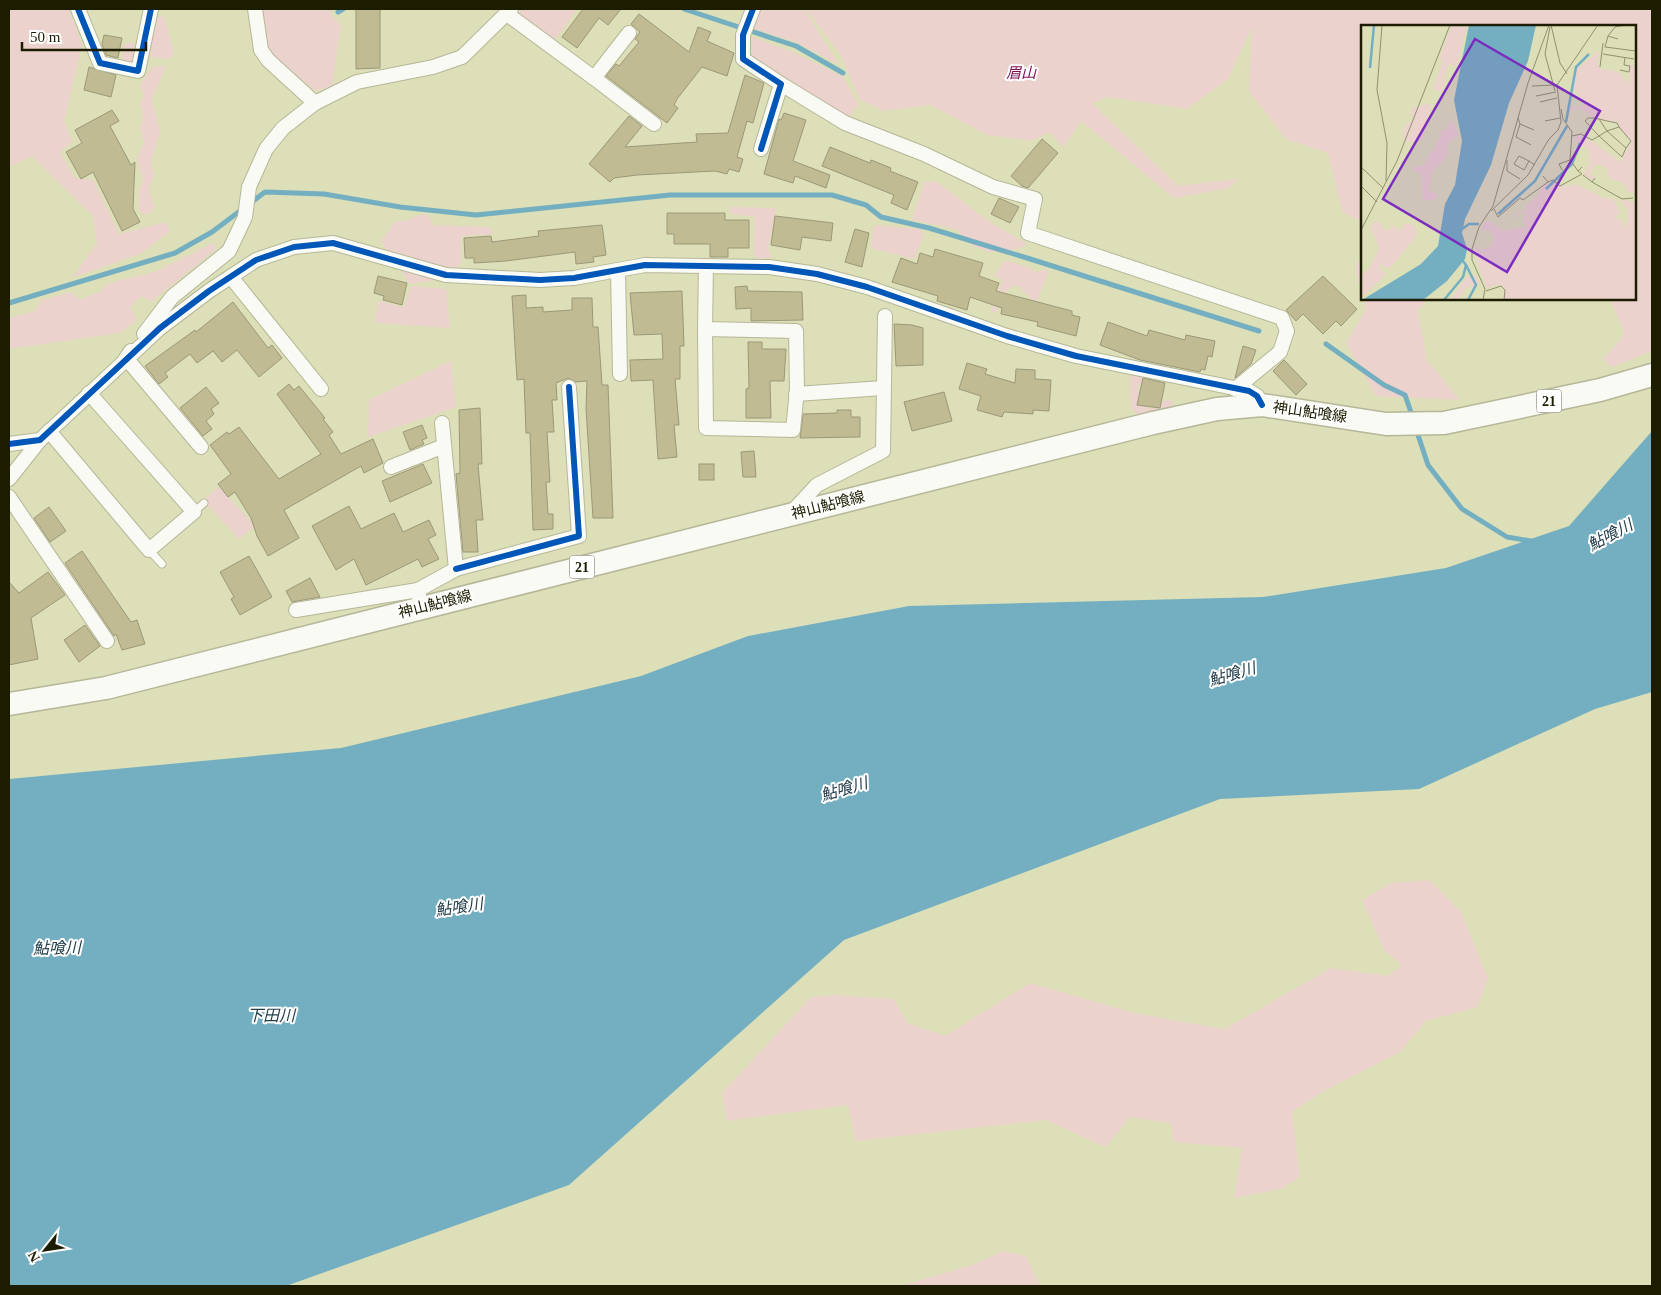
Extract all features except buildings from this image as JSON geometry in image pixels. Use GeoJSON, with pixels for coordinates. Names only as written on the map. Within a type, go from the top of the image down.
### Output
{"type":"FeatureCollection","features":[{"type":"Feature","properties":{"kind":"main road","name":"神山鮎喰線"},"geometry":{"type":"LineString","coordinates":[[9,704],[106,688],[420,599],[788,515],[1162,421],[1217,409],[1262,405],[1386,424],[1444,423],[1600,390],[1652,375]]}},
{"type":"Feature","properties":{"kind":"street"},"geometry":{"type":"LineString","coordinates":[[78,9],[100,63],[138,71],[151,9]]}},
{"type":"Feature","properties":{"kind":"street"},"geometry":{"type":"LineString","coordinates":[[255,9],[261,50],[268,60],[315,103]]}},
{"type":"Feature","properties":{"kind":"street"},"geometry":{"type":"LineString","coordinates":[[753,9],[743,35],[743,58],[781,84],[845,123],[924,154],[994,187],[1035,199],[1028,233],[1282,318],[1287,331],[1280,352],[1235,389]]}},
{"type":"Feature","properties":{"kind":"street"},"geometry":{"type":"LineString","coordinates":[[126,358],[172,297],[228,251],[245,217],[249,187],[266,149],[283,128],[315,103],[357,82],[433,67],[462,57],[509,11],[654,124]]}},
{"type":"Feature","properties":{"kind":"street"},"geometry":{"type":"LineString","coordinates":[[594,78],[629,33]]}},
{"type":"Feature","properties":{"kind":"street"},"geometry":{"type":"LineString","coordinates":[[760,149],[781,84]]}},
{"type":"Feature","properties":{"kind":"street"},"geometry":{"type":"LineString","coordinates":[[9,479],[45,436],[160,328],[256,260],[294,247],[333,243],[399,260],[446,275],[540,280],[574,278],[645,265],[769,267],[816,274],[867,287],[1007,336],[1076,356],[1235,389],[1257,396],[1262,405]]}},
{"type":"Feature","properties":{"kind":"street"},"geometry":{"type":"LineString","coordinates":[[705,329],[796,332],[796,394],[793,430],[706,428],[705,329],[706,266]]}},
{"type":"Feature","properties":{"kind":"street"},"geometry":{"type":"LineString","coordinates":[[618,270],[620,374]]}},
{"type":"Feature","properties":{"kind":"street"},"geometry":{"type":"LineString","coordinates":[[231,277],[321,389]]}},
{"type":"Feature","properties":{"kind":"street"},"geometry":{"type":"LineString","coordinates":[[788,515],[817,485],[883,451],[885,316]]}},
{"type":"Feature","properties":{"kind":"street"},"geometry":{"type":"LineString","coordinates":[[126,358],[201,447]]}},
{"type":"Feature","properties":{"kind":"street"},"geometry":{"type":"LineString","coordinates":[[296,610],[420,599],[456,569],[579,536],[569,387]]}},
{"type":"Feature","properties":{"kind":"street"},"geometry":{"type":"LineString","coordinates":[[796,394],[883,388]]}},
{"type":"Feature","properties":{"kind":"street"},"geometry":{"type":"LineString","coordinates":[[45,436],[149,550],[199,508],[89,393]]}},
{"type":"Feature","properties":{"kind":"street"},"geometry":{"type":"LineString","coordinates":[[442,423],[456,569]]}},
{"type":"Feature","properties":{"kind":"street"},"geometry":{"type":"LineString","coordinates":[[9,444],[45,436]]}},
{"type":"Feature","properties":{"kind":"street"},"geometry":{"type":"LineString","coordinates":[[391,467],[444,446]]}},
{"type":"Feature","properties":{"kind":"street"},"geometry":{"type":"LineString","coordinates":[[9,497],[107,641]]}},
{"type":"Feature","properties":{"kind":"lane"},"geometry":{"type":"LineString","coordinates":[[149,550],[162,564]]}},
{"type":"Feature","properties":{"kind":"green space"},"geometry":{"type":"Polygon","coordinates":[[[9,9],[69,9],[82,45],[64,121],[72,141],[60,153],[75,178],[93,180],[119,234],[166,222],[170,231],[142,253],[72,278],[97,243],[93,216],[32,156],[9,167],[9,9]]]}},
{"type":"Feature","properties":{"kind":"green space"},"geometry":{"type":"Polygon","coordinates":[[[262,9],[333,9],[330,13],[341,25],[332,86],[315,91],[266,48],[262,9]]]}},
{"type":"Feature","properties":{"kind":"green space"},"geometry":{"type":"Polygon","coordinates":[[[520,9],[577,9],[552,41],[520,16],[520,9]]]}},
{"type":"Feature","properties":{"kind":"green space"},"geometry":{"type":"Polygon","coordinates":[[[758,9],[804,9],[839,65],[798,43],[752,28],[758,9]]]}},
{"type":"Feature","properties":{"kind":"green space","name":"眉山"},"geometry":{"type":"Polygon","coordinates":[[[806,9],[1652,9],[1652,351],[1612,367],[1603,359],[1625,334],[1610,300],[1636,300],[1636,25],[1361,25],[1361,222],[1342,212],[1328,153],[1286,139],[1249,91],[1252,27],[1228,79],[1187,109],[1108,97],[1092,103],[1178,186],[1238,179],[1229,188],[1174,198],[1081,121],[1063,148],[1050,132],[1032,141],[987,135],[931,105],[884,111],[860,100],[841,55],[806,9]]]}},
{"type":"Feature","properties":{"kind":"green space"},"geometry":{"type":"Polygon","coordinates":[[[164,15],[174,54],[170,59],[150,57],[156,18],[164,15]]]}},
{"type":"Feature","properties":{"kind":"green space"},"geometry":{"type":"Polygon","coordinates":[[[750,36],[797,54],[843,77],[859,105],[847,118],[759,64],[749,52],[750,36]]]}},
{"type":"Feature","properties":{"kind":"green space"},"geometry":{"type":"Polygon","coordinates":[[[131,42],[134,44],[135,61],[130,64],[121,61],[124,45],[131,42]]]}},
{"type":"Feature","properties":{"kind":"green space"},"geometry":{"type":"Polygon","coordinates":[[[166,66],[152,99],[160,132],[151,162],[154,175],[149,189],[154,207],[152,212],[143,215],[139,209],[139,191],[143,182],[137,157],[144,143],[140,128],[143,115],[140,104],[144,95],[140,85],[152,67],[166,66]]]}},
{"type":"Feature","properties":{"kind":"green space"},"geometry":{"type":"Polygon","coordinates":[[[925,181],[939,183],[984,218],[1027,244],[1018,249],[990,252],[973,246],[956,229],[912,220],[925,181]]]}},
{"type":"Feature","properties":{"kind":"green space"},"geometry":{"type":"Polygon","coordinates":[[[731,207],[776,208],[768,248],[771,258],[757,258],[754,254],[755,217],[733,214],[729,210],[731,207]]]}},
{"type":"Feature","properties":{"kind":"green space"},"geometry":{"type":"Polygon","coordinates":[[[422,214],[429,216],[432,225],[489,227],[494,234],[461,236],[461,263],[441,279],[410,284],[381,241],[396,221],[405,221],[422,214]]]}},
{"type":"Feature","properties":{"kind":"green space"},"geometry":{"type":"Polygon","coordinates":[[[874,225],[920,229],[924,235],[914,259],[871,248],[874,225]]]}},
{"type":"Feature","properties":{"kind":"green space"},"geometry":{"type":"Polygon","coordinates":[[[213,243],[216,249],[151,302],[142,296],[130,307],[137,320],[120,333],[9,349],[9,318],[35,311],[41,300],[71,292],[80,300],[99,292],[109,283],[155,272],[213,243]]]}},
{"type":"Feature","properties":{"kind":"green space"},"geometry":{"type":"Polygon","coordinates":[[[1361,258],[1361,293],[1355,268],[1361,258]]]}},
{"type":"Feature","properties":{"kind":"green space"},"geometry":{"type":"Polygon","coordinates":[[[1005,260],[1028,267],[1035,272],[1047,269],[1048,273],[1037,301],[1035,323],[1030,319],[1033,300],[1017,285],[1003,296],[996,312],[991,312],[1003,280],[994,275],[1005,260]]]}},
{"type":"Feature","properties":{"kind":"green space"},"geometry":{"type":"Polygon","coordinates":[[[411,286],[446,289],[450,328],[375,323],[378,301],[404,307],[411,286]]]}},
{"type":"Feature","properties":{"kind":"green space"},"geometry":{"type":"Polygon","coordinates":[[[1363,300],[1426,300],[1418,311],[1427,360],[1460,400],[1376,396],[1346,343],[1366,310],[1363,300]]]}},
{"type":"Feature","properties":{"kind":"green space"},"geometry":{"type":"Polygon","coordinates":[[[451,361],[456,407],[368,437],[369,400],[451,361]]]}},
{"type":"Feature","properties":{"kind":"green space"},"geometry":{"type":"Polygon","coordinates":[[[1130,374],[1144,376],[1147,380],[1137,386],[1141,401],[1148,409],[1158,406],[1165,400],[1173,401],[1170,410],[1139,416],[1131,408],[1130,374]]]}},
{"type":"Feature","properties":{"kind":"green space"},"geometry":{"type":"Polygon","coordinates":[[[219,487],[255,526],[239,539],[203,500],[219,487]]]}},
{"type":"Feature","properties":{"kind":"green space"},"geometry":{"type":"Polygon","coordinates":[[[1430,880],[1461,912],[1488,978],[1477,1007],[1426,1021],[1400,1052],[1319,1094],[1292,1112],[1300,1177],[1281,1189],[1234,1198],[1242,1148],[1174,1142],[1171,1123],[1130,1117],[1106,1147],[1046,1120],[856,1141],[848,1105],[727,1121],[722,1093],[811,997],[836,995],[894,999],[907,1023],[945,1036],[1030,983],[1134,1013],[1225,1029],[1331,968],[1388,976],[1402,965],[1384,950],[1362,900],[1391,883],[1430,880]]]}},
{"type":"Feature","properties":{"kind":"green space"},"geometry":{"type":"Polygon","coordinates":[[[1003,1251],[1026,1256],[1040,1286],[901,1286],[975,1264],[1003,1251]]]}},
{"type":"Feature","properties":{"kind":"water","name":"下田川"},"geometry":{"type":"Polygon","coordinates":[[[1652,431],[1652,692],[1595,709],[1419,789],[1220,799],[844,940],[569,1185],[286,1286],[9,1286],[9,779],[341,748],[641,676],[748,636],[909,606],[1263,597],[1446,568],[1569,526],[1652,431]]]}},
{"type":"Feature","properties":{"kind":"waterway"},"geometry":{"type":"LineString","coordinates":[[338,12],[343,9]]}},
{"type":"Feature","properties":{"kind":"waterway"},"geometry":{"type":"LineString","coordinates":[[684,9],[796,46],[843,73]]}},
{"type":"Feature","properties":{"kind":"waterway"},"geometry":{"type":"LineString","coordinates":[[9,303],[175,253],[212,232],[265,192],[324,194],[400,207],[476,215],[670,195],[832,195],[866,205],[881,217],[929,228],[1259,331]]}},
{"type":"Feature","properties":{"kind":"waterway"},"geometry":{"type":"LineString","coordinates":[[1326,344],[1384,385],[1405,395],[1413,418]]}},
{"type":"Feature","properties":{"kind":"waterway"},"geometry":{"type":"LineString","coordinates":[[1416,429],[1428,465],[1462,509],[1507,537],[1531,541]]}},
{"type":"Feature","properties":{"kind":"cycle path"},"geometry":{"type":"LineString","coordinates":[[78,9],[100,63],[138,71],[151,9]]}},
{"type":"Feature","properties":{"kind":"cycle path"},"geometry":{"type":"LineString","coordinates":[[753,9],[743,35],[743,59],[781,84],[761,149]]}},
{"type":"Feature","properties":{"kind":"cycle path"},"geometry":{"type":"LineString","coordinates":[[9,444],[40,440],[160,328],[209,291],[256,260],[294,247],[333,243],[446,275],[540,280],[574,278],[645,265],[769,267],[817,274],[867,287],[1007,336],[1076,356],[1249,391],[1257,396],[1262,405]]}},
{"type":"Feature","properties":{"kind":"cycle path"},"geometry":{"type":"LineString","coordinates":[[456,569],[579,536],[569,387]]}},
{"type":"Feature","properties":{"kind":"water label","name":"鮎喰川"},"geometry":{"type":"Point","coordinates":[1610,535]}},
{"type":"Feature","properties":{"kind":"water label","name":"鮎喰川"},"geometry":{"type":"Point","coordinates":[1232,674]}},
{"type":"Feature","properties":{"kind":"water label","name":"鮎喰川"},"geometry":{"type":"Point","coordinates":[844,789]}},
{"type":"Feature","properties":{"kind":"water label","name":"鮎喰川"},"geometry":{"type":"Point","coordinates":[459,907]}},
{"type":"Feature","properties":{"kind":"water label","name":"鮎喰川"},"geometry":{"type":"Point","coordinates":[57,948]}}]}
